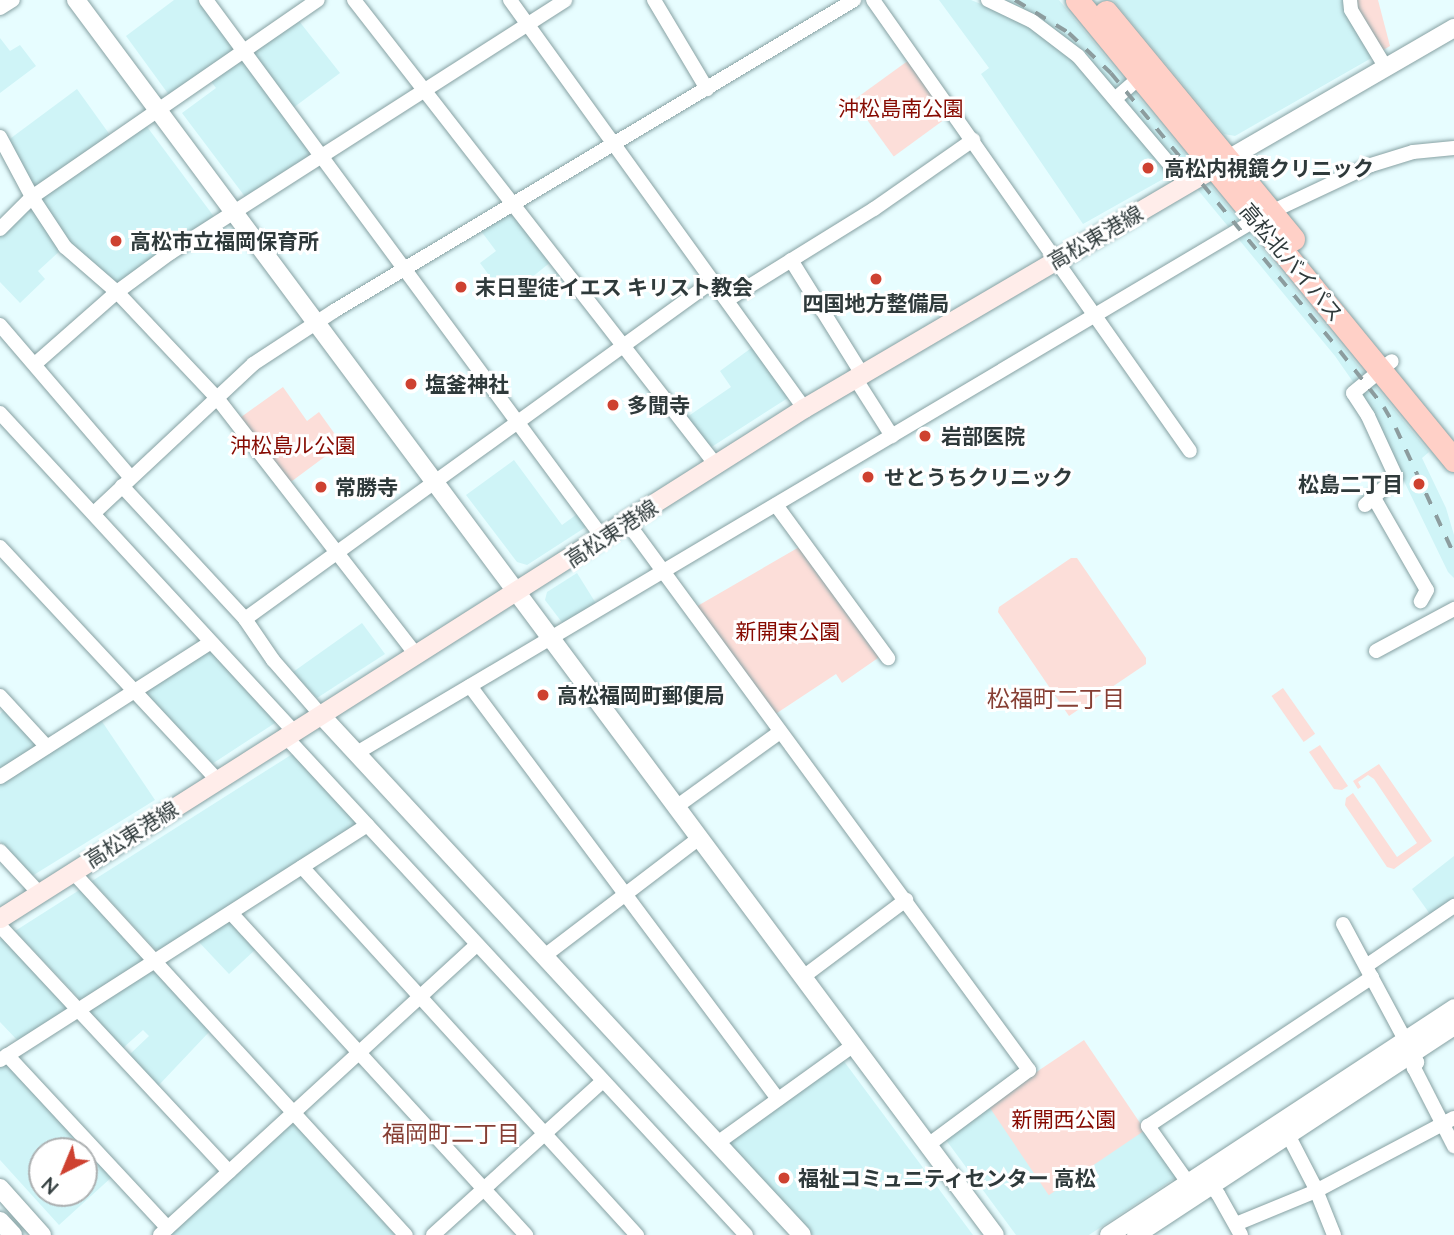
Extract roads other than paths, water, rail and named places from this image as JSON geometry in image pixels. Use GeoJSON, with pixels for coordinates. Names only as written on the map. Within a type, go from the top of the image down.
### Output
{"type":"FeatureCollection","features":[{"type":"Feature","properties":{"kind":"highway","name":"高松北バイパス"},"geometry":{"type":"LineString","coordinates":[[1077,0],[1146,72],[1386,365],[1454,438]]}},
{"type":"Feature","properties":{"kind":"highway","name":"高松北バイパス"},"geometry":{"type":"LineString","coordinates":[[1096,0],[1146,72]]}},
{"type":"Feature","properties":{"kind":"highway","name":"高松北バイパス"},"geometry":{"type":"LineString","coordinates":[[1386,365],[1454,460]]}},
{"type":"Feature","properties":{"kind":"main road","name":"高松東港線"},"geometry":{"type":"LineString","coordinates":[[0,918],[417,656],[804,408],[1221,163]]}},
{"type":"Feature","properties":{"kind":"street"},"geometry":{"type":"LineString","coordinates":[[0,8],[13,0]]}},
{"type":"Feature","properties":{"kind":"street"},"geometry":{"type":"LineString","coordinates":[[76,0],[995,1235]]}},
{"type":"Feature","properties":{"kind":"street"},"geometry":{"type":"LineString","coordinates":[[206,0],[603,538]]}},
{"type":"Feature","properties":{"kind":"street"},"geometry":{"type":"LineString","coordinates":[[0,229],[32,197],[318,0]]}},
{"type":"Feature","properties":{"kind":"street"},"geometry":{"type":"LineString","coordinates":[[354,0],[716,465]]}},
{"type":"Feature","properties":{"kind":"street"},"geometry":{"type":"LineString","coordinates":[[510,0],[804,408]]}},
{"type":"Feature","properties":{"kind":"street"},"geometry":{"type":"LineString","coordinates":[[35,365],[117,292],[233,212],[565,0]]}},
{"type":"Feature","properties":{"kind":"street"},"geometry":{"type":"LineString","coordinates":[[654,0],[707,89]]}},
{"type":"Feature","properties":{"kind":"street"},"geometry":{"type":"LineString","coordinates":[[93,513],[253,364],[316,323],[854,0]]}},
{"type":"Feature","properties":{"kind":"street"},"geometry":{"type":"LineString","coordinates":[[873,0],[1058,259],[1190,451]]}},
{"type":"Feature","properties":{"kind":"street"},"geometry":{"type":"LineString","coordinates":[[988,0],[1032,21],[1064,43],[1116,98],[1186,184]]}},
{"type":"Feature","properties":{"kind":"street"},"geometry":{"type":"LineString","coordinates":[[1350,0],[1352,10],[1386,68]]}},
{"type":"Feature","properties":{"kind":"street"},"geometry":{"type":"LineString","coordinates":[[1221,163],[1454,28]]}},
{"type":"Feature","properties":{"kind":"street"},"geometry":{"type":"LineString","coordinates":[[1116,98],[1146,72]]}},
{"type":"Feature","properties":{"kind":"street"},"geometry":{"type":"LineString","coordinates":[[0,137],[32,197],[65,247],[117,292],[217,398],[417,656]]}},
{"type":"Feature","properties":{"kind":"street"},"geometry":{"type":"LineString","coordinates":[[727,300],[874,209],[973,140]]}},
{"type":"Feature","properties":{"kind":"street"},"geometry":{"type":"LineString","coordinates":[[355,754],[1264,216],[1371,165],[1413,152],[1454,148]]}},
{"type":"Feature","properties":{"kind":"street"},"geometry":{"type":"LineString","coordinates":[[791,260],[892,436]]}},
{"type":"Feature","properties":{"kind":"street"},"geometry":{"type":"LineString","coordinates":[[245,619],[713,281]]}},
{"type":"Feature","properties":{"kind":"street"},"geometry":{"type":"LineString","coordinates":[[0,325],[127,482],[245,619],[273,660],[355,754],[802,1235]]}},
{"type":"Feature","properties":{"kind":"street"},"geometry":{"type":"LineString","coordinates":[[1386,365],[1353,393],[1368,416],[1396,477],[1369,502],[1427,590],[1421,601]]}},
{"type":"Feature","properties":{"kind":"street"},"geometry":{"type":"LineString","coordinates":[[0,412],[211,642],[367,825],[746,1235]]}},
{"type":"Feature","properties":{"kind":"street"},"geometry":{"type":"LineString","coordinates":[[776,505],[888,658]]}},
{"type":"Feature","properties":{"kind":"street"},"geometry":{"type":"LineString","coordinates":[[627,522],[1029,1070],[928,1145]]}},
{"type":"Feature","properties":{"kind":"street"},"geometry":{"type":"LineString","coordinates":[[0,547],[217,780]]}},
{"type":"Feature","properties":{"kind":"street"},"geometry":{"type":"LineString","coordinates":[[1376,651],[1454,609]]}},
{"type":"Feature","properties":{"kind":"street"},"geometry":{"type":"LineString","coordinates":[[0,777],[211,642]]}},
{"type":"Feature","properties":{"kind":"street"},"geometry":{"type":"LineString","coordinates":[[470,686],[778,1100]]}},
{"type":"Feature","properties":{"kind":"street"},"geometry":{"type":"LineString","coordinates":[[0,696],[47,747]]}},
{"type":"Feature","properties":{"kind":"street"},"geometry":{"type":"LineString","coordinates":[[676,807],[780,732]]}},
{"type":"Feature","properties":{"kind":"street"},"geometry":{"type":"LineString","coordinates":[[367,825],[4,1058],[164,1231],[476,945]]}},
{"type":"Feature","properties":{"kind":"street"},"geometry":{"type":"LineString","coordinates":[[544,957],[698,839]]}},
{"type":"Feature","properties":{"kind":"street"},"geometry":{"type":"LineString","coordinates":[[0,851],[39,893]]}},
{"type":"Feature","properties":{"kind":"street"},"geometry":{"type":"LineString","coordinates":[[302,867],[637,1235]]}},
{"type":"Feature","properties":{"kind":"street"},"geometry":{"type":"LineString","coordinates":[[72,871],[406,1235]]}},
{"type":"Feature","properties":{"kind":"street"},"geometry":{"type":"LineString","coordinates":[[803,977],[906,900]]}},
{"type":"Feature","properties":{"kind":"street"},"geometry":{"type":"LineString","coordinates":[[1449,1120],[1239,1230],[1148,1126],[1369,971],[1454,906]]}},
{"type":"Feature","properties":{"kind":"street"},"geometry":{"type":"LineString","coordinates":[[232,913],[526,1235]]}},
{"type":"Feature","properties":{"kind":"street"},"geometry":{"type":"LineString","coordinates":[[1343,923],[1417,1062],[1415,1068],[1449,1120],[1454,1146]]}},
{"type":"Feature","properties":{"kind":"street"},"geometry":{"type":"LineString","coordinates":[[0,926],[229,1172]]}},
{"type":"Feature","properties":{"kind":"street"},"geometry":{"type":"LineString","coordinates":[[1109,1235],[1199,1184],[1285,1129],[1408,1047],[1454,1008]]}},
{"type":"Feature","properties":{"kind":"street"},"geometry":{"type":"LineString","coordinates":[[1408,1047],[1454,1026]]}},
{"type":"Feature","properties":{"kind":"street"},"geometry":{"type":"LineString","coordinates":[[716,1144],[854,1045]]}},
{"type":"Feature","properties":{"kind":"street"},"geometry":{"type":"LineString","coordinates":[[433,1235],[603,1081]]}},
{"type":"Feature","properties":{"kind":"street"},"geometry":{"type":"LineString","coordinates":[[1285,1129],[1316,1191],[1334,1235]]}},
{"type":"Feature","properties":{"kind":"street"},"geometry":{"type":"LineString","coordinates":[[1136,1235],[1199,1184]]}},
{"type":"Feature","properties":{"kind":"street"},"geometry":{"type":"LineString","coordinates":[[0,1188],[42,1235]]}},
{"type":"Feature","properties":{"kind":"street"},"geometry":{"type":"LineString","coordinates":[[0,1221],[13,1235]]}},
{"type":"Feature","properties":{"kind":"railway"},"geometry":{"type":"LineString","coordinates":[[1015,0],[1069,33],[1111,73],[1340,351],[1384,407],[1396,428],[1454,554]]}},
{"type":"Feature","properties":{"kind":"place","name":"高松内視鏡クリニック"},"geometry":{"type":"Point","coordinates":[1148,168]}},
{"type":"Feature","properties":{"kind":"place","name":"高松市立福岡保育所"},"geometry":{"type":"Point","coordinates":[116,241]}},
{"type":"Feature","properties":{"kind":"place","name":"四国地方整備局"},"geometry":{"type":"Point","coordinates":[876,279]}},
{"type":"Feature","properties":{"kind":"place","name":"末日聖徒イエス キリスト教会"},"geometry":{"type":"Point","coordinates":[461,287]}},
{"type":"Feature","properties":{"kind":"place","name":"塩釜神社"},"geometry":{"type":"Point","coordinates":[411,384]}},
{"type":"Feature","properties":{"kind":"place","name":"多聞寺"},"geometry":{"type":"Point","coordinates":[613,405]}},
{"type":"Feature","properties":{"kind":"place","name":"岩部医院"},"geometry":{"type":"Point","coordinates":[925,436]}},
{"type":"Feature","properties":{"kind":"place","name":"せとうちクリニック"},"geometry":{"type":"Point","coordinates":[868,477]}},
{"type":"Feature","properties":{"kind":"place","name":"松島二丁目"},"geometry":{"type":"Point","coordinates":[1419,484]}},
{"type":"Feature","properties":{"kind":"place","name":"常勝寺"},"geometry":{"type":"Point","coordinates":[321,487]}},
{"type":"Feature","properties":{"kind":"place","name":"高松福岡町郵便局"},"geometry":{"type":"Point","coordinates":[543,695]}},
{"type":"Feature","properties":{"kind":"place","name":"福祉コミュニティセンター 高松"},"geometry":{"type":"Point","coordinates":[784,1178]}},
{"type":"Feature","properties":{"kind":"district","name":"松福町二丁目"},"geometry":{"type":"Point","coordinates":[1056,698]}},
{"type":"Feature","properties":{"kind":"district","name":"福岡町二丁目"},"geometry":{"type":"Point","coordinates":[451,1133]}},
{"type":"Feature","properties":{"kind":"park label","name":"沖松島南公園"},"geometry":{"type":"Point","coordinates":[901,108]}},
{"type":"Feature","properties":{"kind":"park label","name":"沖松島ル公園"},"geometry":{"type":"Point","coordinates":[293,445]}},
{"type":"Feature","properties":{"kind":"park label","name":"新開東公園"},"geometry":{"type":"Point","coordinates":[788,631]}},
{"type":"Feature","properties":{"kind":"park label","name":"新開西公園"},"geometry":{"type":"Point","coordinates":[1064,1119]}}]}
